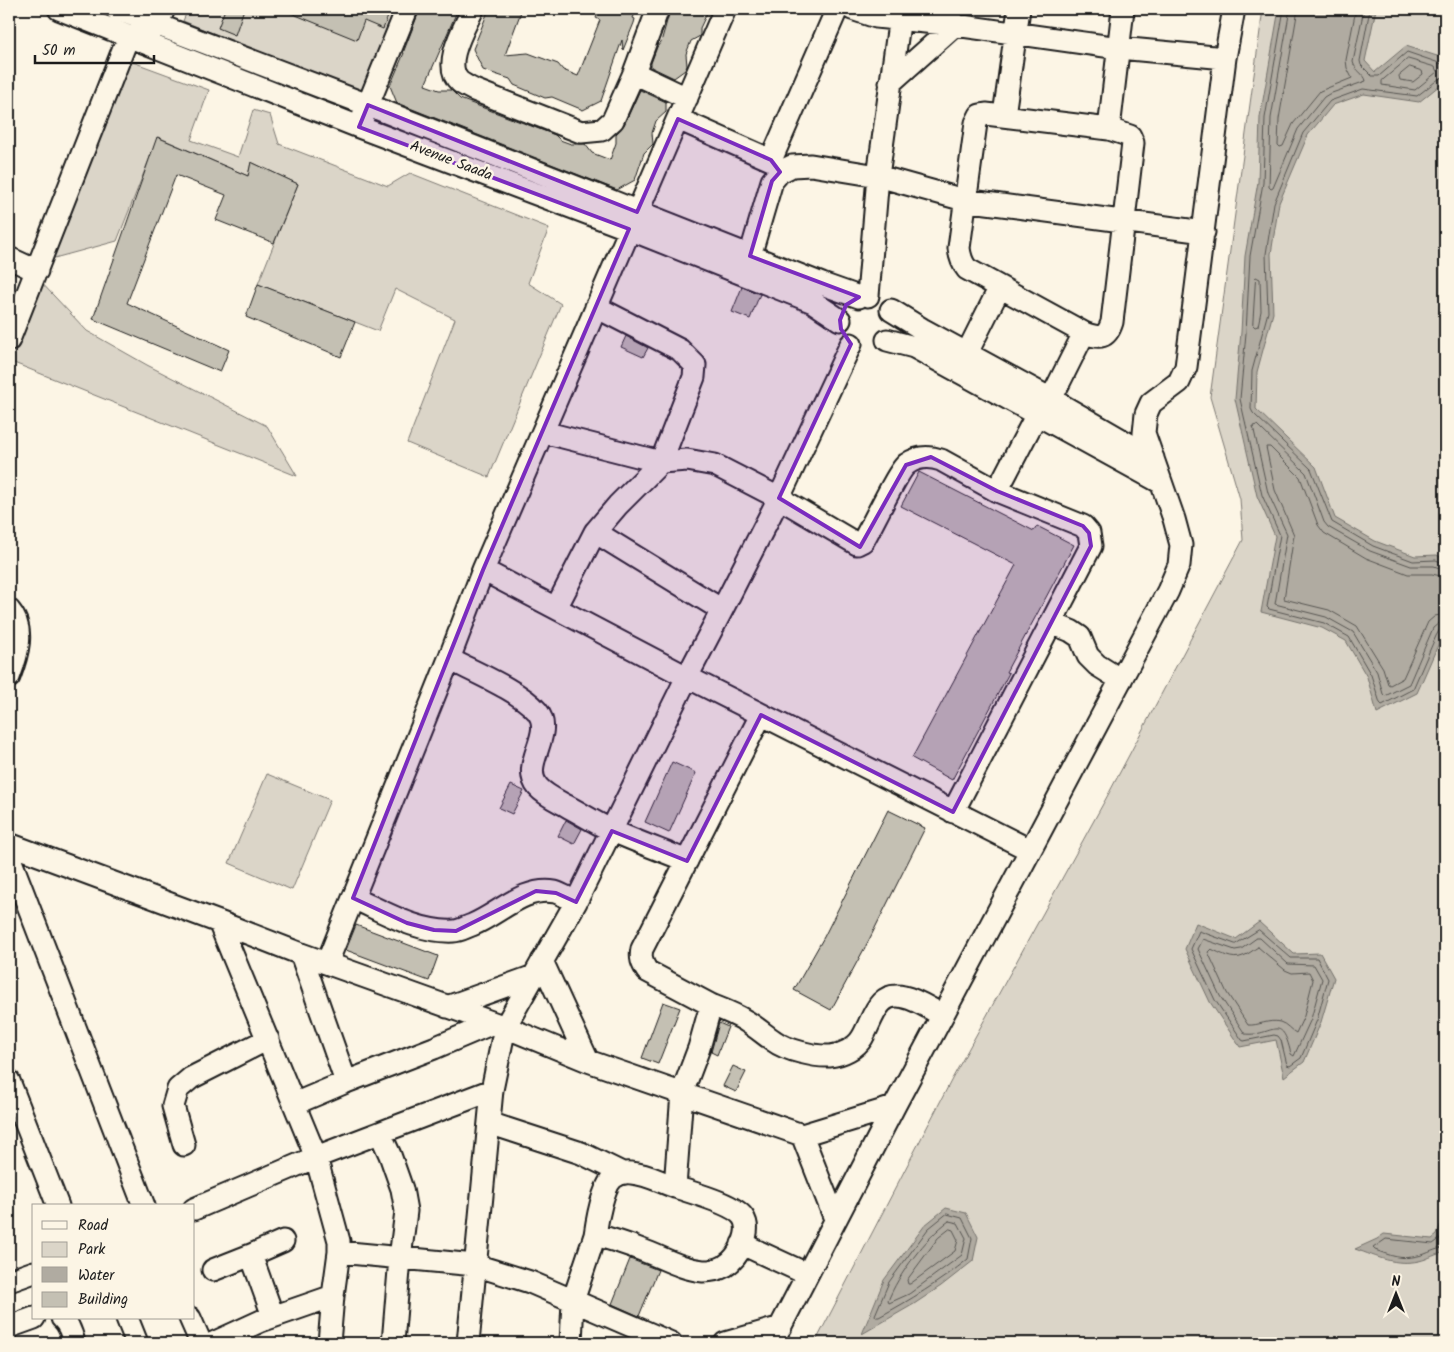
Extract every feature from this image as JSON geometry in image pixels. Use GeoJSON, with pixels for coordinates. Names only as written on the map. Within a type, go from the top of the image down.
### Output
{"type":"FeatureCollection","features":[{"type":"Feature","properties":{"kind":"street","name":"Avenue Saada"},"geometry":{"type":"LineString","coordinates":[[59,9],[359,127],[633,221],[750,256],[822,284],[864,296]]}},
{"type":"Feature","properties":{"kind":"street","name":"Avenue Saada"},"geometry":{"type":"LineString","coordinates":[[116,9],[161,17],[368,105],[813,302],[840,320]]}},
{"type":"Feature","properties":{"kind":"street"},"geometry":{"type":"LineString","coordinates":[[359,127],[407,9]]}},
{"type":"Feature","properties":{"kind":"street"},"geometry":{"type":"LineString","coordinates":[[473,9],[453,56],[453,71],[460,82],[483,94],[581,132],[602,130],[613,120],[634,73],[658,9]]}},
{"type":"Feature","properties":{"kind":"street"},"geometry":{"type":"LineString","coordinates":[[327,964],[484,570],[725,9]]}},
{"type":"Feature","properties":{"kind":"street"},"geometry":{"type":"LineString","coordinates":[[750,256],[776,166],[837,9]]}},
{"type":"Feature","properties":{"kind":"street"},"geometry":{"type":"LineString","coordinates":[[852,9],[876,17],[900,14],[950,17],[1017,33],[1119,48],[1225,58]]}},
{"type":"Feature","properties":{"kind":"street"},"geometry":{"type":"LineString","coordinates":[[1004,115],[1019,9]]}},
{"type":"Feature","properties":{"kind":"street"},"geometry":{"type":"LineString","coordinates":[[1110,129],[1123,9]]}},
{"type":"Feature","properties":{"kind":"street"},"geometry":{"type":"LineString","coordinates":[[725,1343],[776,1335],[942,1015],[1168,591],[1179,565],[1181,545],[1174,519],[1144,433],[1146,414],[1151,403],[1179,382],[1186,368],[1225,58],[1234,9]]}},
{"type":"Feature","properties":{"kind":"street"},"geometry":{"type":"LineString","coordinates":[[864,296],[900,14]]}},
{"type":"Feature","properties":{"kind":"street"},"geometry":{"type":"LineString","coordinates":[[9,340],[128,37],[161,17]]}},
{"type":"Feature","properties":{"kind":"street"},"geometry":{"type":"LineString","coordinates":[[890,84],[950,17]]}},
{"type":"Feature","properties":{"kind":"street"},"geometry":{"type":"LineString","coordinates":[[634,73],[686,98]]}},
{"type":"Feature","properties":{"kind":"street"},"geometry":{"type":"LineString","coordinates":[[980,115],[1004,115],[1110,129],[1130,136],[1133,143],[1124,222],[1110,327],[1108,333],[1104,336],[1095,337],[1084,334],[967,269],[960,257],[958,248],[976,123],[980,115]]}},
{"type":"Feature","properties":{"kind":"street"},"geometry":{"type":"LineString","coordinates":[[678,119],[776,166],[811,165],[878,176],[964,200],[1204,232]]}},
{"type":"Feature","properties":{"kind":"street"},"geometry":{"type":"LineString","coordinates":[[9,258],[37,271]]}},
{"type":"Feature","properties":{"kind":"street"},"geometry":{"type":"LineString","coordinates":[[960,360],[1000,287]]}},
{"type":"Feature","properties":{"kind":"street"},"geometry":{"type":"LineString","coordinates":[[891,310],[894,327],[887,340],[879,346],[870,349],[860,348],[845,338],[841,330],[840,320],[846,306],[864,296],[878,298],[891,310],[922,330],[960,360],[1044,406],[1153,458]]}},
{"type":"Feature","properties":{"kind":"street"},"geometry":{"type":"LineString","coordinates":[[556,608],[595,532],[618,505],[661,462],[694,377],[695,364],[680,350],[596,307]]}},
{"type":"Feature","properties":{"kind":"street"},"geometry":{"type":"LineString","coordinates":[[997,491],[1084,334]]}},
{"type":"Feature","properties":{"kind":"street"},"geometry":{"type":"LineString","coordinates":[[887,340],[960,360]]}},
{"type":"Feature","properties":{"kind":"street"},"geometry":{"type":"LineString","coordinates":[[468,1343],[499,1025],[538,969],[576,902],[686,677],[779,498],[852,344]]}},
{"type":"Feature","properties":{"kind":"street"},"geometry":{"type":"LineString","coordinates":[[1044,406],[1160,482]]}},
{"type":"Feature","properties":{"kind":"street"},"geometry":{"type":"LineString","coordinates":[[543,432],[661,462],[687,460],[714,465],[779,498],[857,544],[863,541],[906,465],[915,460],[931,457],[941,460],[997,491],[1083,526],[1089,532],[1091,546],[953,812]]}},
{"type":"Feature","properties":{"kind":"street"},"geometry":{"type":"LineString","coordinates":[[595,532],[722,610]]}},
{"type":"Feature","properties":{"kind":"street"},"geometry":{"type":"LineString","coordinates":[[484,570],[686,677],[1030,850]]}},
{"type":"Feature","properties":{"kind":"street"},"geometry":{"type":"LineString","coordinates":[[9,610],[16,624],[19,637],[19,648],[9,678]]}},
{"type":"Feature","properties":{"kind":"street"},"geometry":{"type":"LineString","coordinates":[[1051,623],[1080,637],[1092,661],[1121,680]]}},
{"type":"Feature","properties":{"kind":"street"},"geometry":{"type":"LineString","coordinates":[[449,659],[510,691],[538,712],[542,723],[542,736],[534,758],[533,774],[538,787],[554,799],[612,831],[687,861]]}},
{"type":"Feature","properties":{"kind":"street"},"geometry":{"type":"LineString","coordinates":[[761,714],[642,949],[640,957],[642,964],[648,971],[747,1022],[776,1043],[816,1056],[830,1056],[848,1050],[861,1039],[875,1010],[882,1001],[890,996],[902,996],[942,1015]]}},
{"type":"Feature","properties":{"kind":"street"},"geometry":{"type":"LineString","coordinates":[[9,844],[327,964],[499,1025],[588,1061],[802,1135],[894,1107]]}},
{"type":"Feature","properties":{"kind":"street"},"geometry":{"type":"LineString","coordinates":[[9,856],[143,1204]]}},
{"type":"Feature","properties":{"kind":"street"},"geometry":{"type":"LineString","coordinates":[[353,898],[407,923],[434,930],[456,931],[484,920],[520,898],[536,892],[556,892],[576,902]]}},
{"type":"Feature","properties":{"kind":"street"},"geometry":{"type":"LineString","coordinates":[[219,922],[316,1157],[339,1241],[329,1343]]}},
{"type":"Feature","properties":{"kind":"street"},"geometry":{"type":"LineString","coordinates":[[301,954],[346,1082]]}},
{"type":"Feature","properties":{"kind":"street"},"geometry":{"type":"LineString","coordinates":[[447,1007],[538,969]]}},
{"type":"Feature","properties":{"kind":"street"},"geometry":{"type":"LineString","coordinates":[[538,969],[588,1061]]}},
{"type":"Feature","properties":{"kind":"street"},"geometry":{"type":"LineString","coordinates":[[675,1187],[682,1093],[699,1048],[711,1005]]}},
{"type":"Feature","properties":{"kind":"street"},"geometry":{"type":"LineString","coordinates":[[294,1104],[434,1048],[499,1025]]}},
{"type":"Feature","properties":{"kind":"street"},"geometry":{"type":"LineString","coordinates":[[184,1145],[173,1106],[178,1089],[191,1078],[268,1039]]}},
{"type":"Feature","properties":{"kind":"street"},"geometry":{"type":"LineString","coordinates":[[9,1081],[57,1204]]}},
{"type":"Feature","properties":{"kind":"street"},"geometry":{"type":"LineString","coordinates":[[195,1209],[316,1157],[492,1090]]}},
{"type":"Feature","properties":{"kind":"street"},"geometry":{"type":"LineString","coordinates":[[489,1123],[581,1153],[622,1173],[632,1173],[663,1181],[721,1203],[736,1210],[744,1217],[746,1226],[746,1235],[740,1250],[733,1260],[715,1270],[702,1271],[681,1266],[623,1242],[595,1235]]}},
{"type":"Feature","properties":{"kind":"street"},"geometry":{"type":"LineString","coordinates":[[380,1133],[399,1181],[406,1211],[400,1258],[394,1343]]}},
{"type":"Feature","properties":{"kind":"street"},"geometry":{"type":"LineString","coordinates":[[802,1135],[835,1219]]}},
{"type":"Feature","properties":{"kind":"street"},"geometry":{"type":"LineString","coordinates":[[571,1343],[573,1301],[595,1235],[598,1213],[609,1183],[614,1177],[622,1173]]}},
{"type":"Feature","properties":{"kind":"street"},"geometry":{"type":"LineString","coordinates":[[214,1270],[283,1241]]}},
{"type":"Feature","properties":{"kind":"street"},"geometry":{"type":"LineString","coordinates":[[742,1244],[807,1274]]}},
{"type":"Feature","properties":{"kind":"street"},"geometry":{"type":"LineString","coordinates":[[339,1252],[475,1265],[530,1282],[671,1343]]}},
{"type":"Feature","properties":{"kind":"street"},"geometry":{"type":"LineString","coordinates":[[251,1255],[273,1316]]}},
{"type":"Feature","properties":{"kind":"street"},"geometry":{"type":"LineString","coordinates":[[9,1281],[32,1273]]}},
{"type":"Feature","properties":{"kind":"street"},"geometry":{"type":"LineString","coordinates":[[213,1343],[249,1334],[273,1316],[333,1296]]}},
{"type":"Feature","properties":{"kind":"street"},"geometry":{"type":"LineString","coordinates":[[9,1327],[32,1319]]}},
{"type":"Feature","properties":{"kind":"street"},"geometry":{"type":"LineString","coordinates":[[63,1320],[71,1333],[74,1343]]}},
{"type":"Feature","properties":{"kind":"street"},"geometry":{"type":"LineString","coordinates":[[128,1320],[136,1343]]}},
{"type":"Feature","properties":{"kind":"street"},"geometry":{"type":"LineString","coordinates":[[191,1320],[201,1343]]}},
{"type":"Feature","properties":{"kind":"highlighted area"},"geometry":{"type":"Polygon","coordinates":[[[368,105],[637,212],[678,119],[771,160],[780,172],[772,181],[750,256],[859,297],[846,305],[840,320],[841,329],[851,344],[779,498],[860,547],[906,465],[931,457],[997,491],[1083,526],[1089,533],[1091,546],[953,812],[761,715],[687,861],[612,831],[576,902],[556,893],[536,891],[456,931],[434,930],[407,923],[353,898],[483,570],[629,229],[359,127],[368,105]]]}},
{"type":"Feature","properties":{"kind":"green space"},"geometry":{"type":"Polygon","coordinates":[[[188,9],[397,9],[361,94],[183,21],[188,9]]]}},
{"type":"Feature","properties":{"kind":"green space"},"geometry":{"type":"Polygon","coordinates":[[[1263,9],[1445,9],[1445,1343],[815,1343],[952,1079],[1109,793],[1243,540],[1240,499],[1210,397],[1263,9]]]}},
{"type":"Feature","properties":{"kind":"green space"},"geometry":{"type":"Polygon","coordinates":[[[122,58],[209,90],[191,140],[238,157],[253,110],[270,115],[279,144],[388,186],[410,173],[549,228],[528,283],[561,304],[489,477],[407,443],[455,319],[395,289],[378,331],[258,284],[298,184],[251,162],[248,176],[158,137],[117,241],[47,260],[122,58]]]}},
{"type":"Feature","properties":{"kind":"green space"},"geometry":{"type":"Polygon","coordinates":[[[37,278],[87,331],[147,365],[267,426],[297,476],[9,361],[9,347],[37,278]]]}},
{"type":"Feature","properties":{"kind":"green space"},"geometry":{"type":"Polygon","coordinates":[[[267,774],[330,800],[292,890],[229,863],[267,774]]]}},
{"type":"Feature","properties":{"kind":"water"},"geometry":{"type":"Polygon","coordinates":[[[1279,9],[1376,9],[1365,61],[1375,72],[1406,46],[1440,57],[1445,61],[1445,81],[1419,102],[1364,94],[1333,105],[1308,135],[1279,203],[1271,254],[1273,313],[1257,372],[1256,409],[1316,467],[1335,518],[1375,541],[1415,556],[1437,555],[1445,560],[1445,629],[1417,693],[1377,713],[1367,677],[1346,641],[1322,628],[1261,612],[1275,536],[1257,496],[1235,399],[1245,256],[1258,182],[1260,117],[1279,9]]]}},
{"type":"Feature","properties":{"kind":"water"},"geometry":{"type":"Polygon","coordinates":[[[1259,922],[1294,954],[1320,953],[1334,978],[1321,1022],[1304,1062],[1284,1077],[1276,1040],[1240,1047],[1210,1002],[1185,949],[1196,923],[1236,939],[1259,922]]]}},
{"type":"Feature","properties":{"kind":"water"},"geometry":{"type":"Polygon","coordinates":[[[946,1208],[966,1213],[978,1237],[973,1261],[914,1304],[862,1334],[884,1280],[925,1225],[946,1208]]]}},
{"type":"Feature","properties":{"kind":"water"},"geometry":{"type":"Polygon","coordinates":[[[1445,1211],[1445,1253],[1419,1261],[1394,1262],[1355,1249],[1384,1234],[1432,1239],[1437,1235],[1445,1211]]]}},
{"type":"Feature","properties":{"kind":"building"},"geometry":{"type":"Polygon","coordinates":[[[225,9],[244,9],[235,35],[218,28],[225,9]]]}},
{"type":"Feature","properties":{"kind":"building"},"geometry":{"type":"Polygon","coordinates":[[[281,9],[348,9],[366,16],[369,9],[391,9],[383,29],[364,21],[357,40],[281,9]]]}},
{"type":"Feature","properties":{"kind":"building"},"geometry":{"type":"Polygon","coordinates":[[[420,9],[458,9],[425,85],[439,90],[451,90],[460,99],[555,135],[560,140],[571,144],[585,144],[592,153],[610,160],[616,143],[616,134],[624,125],[640,90],[666,102],[666,112],[656,121],[652,133],[653,144],[644,153],[635,180],[617,190],[397,103],[390,86],[420,9]]]}},
{"type":"Feature","properties":{"kind":"building"},"geometry":{"type":"Polygon","coordinates":[[[489,9],[522,9],[505,55],[528,53],[558,64],[563,70],[578,76],[600,20],[596,18],[600,9],[637,9],[633,18],[635,19],[634,23],[623,50],[622,40],[601,101],[583,110],[552,97],[545,98],[514,85],[510,79],[483,70],[473,49],[489,9]]]}},
{"type":"Feature","properties":{"kind":"building"},"geometry":{"type":"Polygon","coordinates":[[[677,9],[709,9],[700,28],[700,36],[691,41],[686,54],[687,66],[685,70],[674,78],[651,67],[651,63],[661,42],[669,14],[677,9]]]}},
{"type":"Feature","properties":{"kind":"building"},"geometry":{"type":"Polygon","coordinates":[[[157,137],[248,176],[251,162],[298,184],[274,243],[216,220],[226,195],[176,175],[127,303],[229,350],[220,372],[93,319],[157,137]]]}},
{"type":"Feature","properties":{"kind":"building"},"geometry":{"type":"Polygon","coordinates":[[[258,284],[355,322],[341,357],[246,317],[258,284]]]}},
{"type":"Feature","properties":{"kind":"building"},"geometry":{"type":"Polygon","coordinates":[[[742,287],[760,294],[750,319],[732,312],[742,287]]]}},
{"type":"Feature","properties":{"kind":"building"},"geometry":{"type":"Polygon","coordinates":[[[626,336],[648,348],[643,357],[621,347],[626,336]]]}},
{"type":"Feature","properties":{"kind":"building"},"geometry":{"type":"Polygon","coordinates":[[[919,472],[1034,531],[1037,526],[1074,545],[1006,672],[1009,673],[952,780],[912,758],[1016,565],[901,506],[919,472]]]}},
{"type":"Feature","properties":{"kind":"building"},"geometry":{"type":"Polygon","coordinates":[[[672,762],[696,773],[669,833],[645,822],[672,762]]]}},
{"type":"Feature","properties":{"kind":"building"},"geometry":{"type":"Polygon","coordinates":[[[511,785],[524,791],[512,814],[499,808],[511,785]]]}},
{"type":"Feature","properties":{"kind":"building"},"geometry":{"type":"Polygon","coordinates":[[[888,810],[925,828],[869,940],[831,1010],[794,990],[824,937],[888,810]]]}},
{"type":"Feature","properties":{"kind":"building"},"geometry":{"type":"Polygon","coordinates":[[[566,820],[582,829],[574,844],[558,836],[566,820]]]}},
{"type":"Feature","properties":{"kind":"building"},"geometry":{"type":"Polygon","coordinates":[[[356,925],[438,956],[429,981],[346,950],[356,925]]]}},
{"type":"Feature","properties":{"kind":"building"},"geometry":{"type":"Polygon","coordinates":[[[663,1002],[680,1008],[658,1064],[642,1058],[663,1002]]]}},
{"type":"Feature","properties":{"kind":"building"},"geometry":{"type":"Polygon","coordinates":[[[719,1023],[728,1027],[717,1055],[711,1052],[719,1023]]]}},
{"type":"Feature","properties":{"kind":"building"},"geometry":{"type":"Polygon","coordinates":[[[733,1066],[746,1072],[736,1092],[723,1086],[733,1066]]]}},
{"type":"Feature","properties":{"kind":"building"},"geometry":{"type":"Polygon","coordinates":[[[630,1259],[658,1270],[639,1316],[612,1304],[630,1259]]]}}]}
